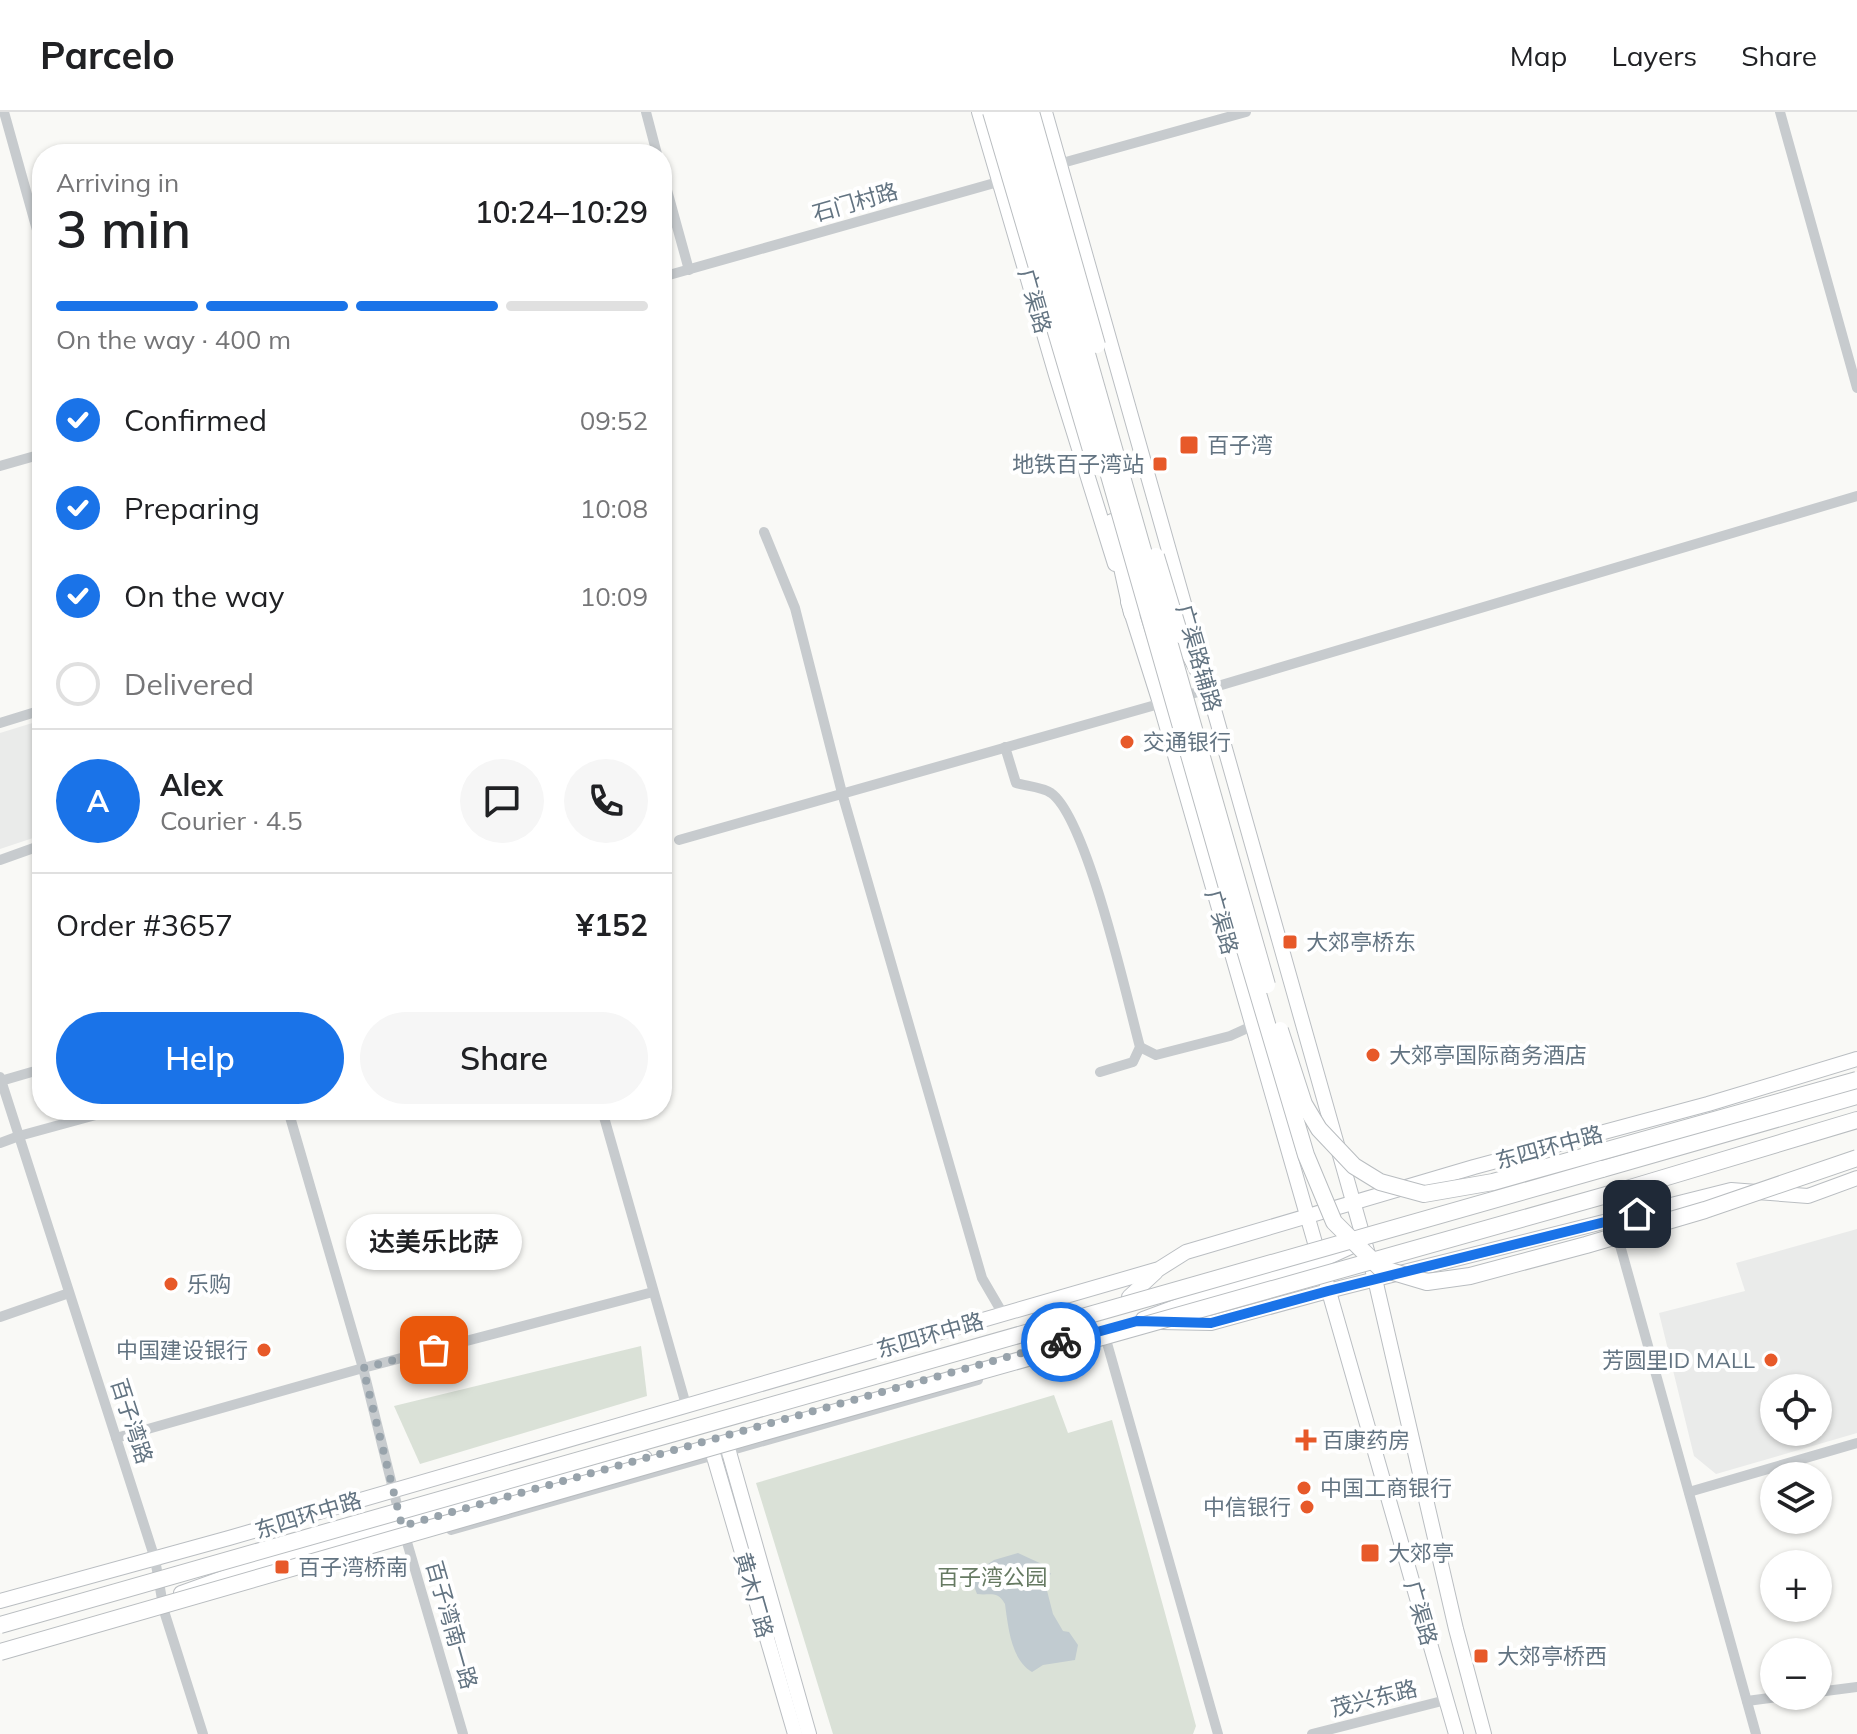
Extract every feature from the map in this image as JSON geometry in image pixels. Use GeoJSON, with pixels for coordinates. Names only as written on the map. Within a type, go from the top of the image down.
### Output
{"type":"FeatureCollection","features":[{"type":"Feature","properties":{"kind":"highway"},"geometry":{"type":"LineString","coordinates":[[991,112],[1112,522],[1132,613]]}},
{"type":"Feature","properties":{"kind":"highway","name":"广渠路"},"geometry":{"type":"LineString","coordinates":[[1005,112],[1240,933],[1306,1155],[1334,1222],[1380,1268],[1427,1282],[1470,1276],[1586,1245],[1705,1210],[1857,1158]]}},
{"type":"Feature","properties":{"kind":"highway","name":"广渠路"},"geometry":{"type":"LineString","coordinates":[[1018,112],[1275,1015],[1304,1104],[1319,1129],[1354,1166],[1380,1182],[1424,1194],[1493,1182],[1857,1080]]}},
{"type":"Feature","properties":{"kind":"highway"},"geometry":{"type":"LineString","coordinates":[[1031,112],[1180,635],[1208,690]]}},
{"type":"Feature","properties":{"kind":"highway","name":"东四环中路"},"geometry":{"type":"LineString","coordinates":[[0,1624],[1857,1096]]}},
{"type":"Feature","properties":{"kind":"highway","name":"东四环中路"},"geometry":{"type":"LineString","coordinates":[[0,1655],[755,1435],[1610,1194],[1857,1120]]}},
{"type":"Feature","properties":{"kind":"main road","name":"广渠路"},"geometry":{"type":"LineString","coordinates":[[979,112],[1101,524],[1160,703],[1456,1734]]}},
{"type":"Feature","properties":{"kind":"main road","name":"广渠路辅路"},"geometry":{"type":"LineString","coordinates":[[1045,112],[1352,1204]]}},
{"type":"Feature","properties":{"kind":"main road"},"geometry":{"type":"LineString","coordinates":[[1252,1026],[1266,1031],[1277,1048],[1337,1247],[1375,1279]]}},
{"type":"Feature","properties":{"kind":"main road","name":"东四环中路"},"geometry":{"type":"LineString","coordinates":[[0,1624],[156,1566],[394,1490],[1159,1269],[1186,1252],[1307,1216],[1857,1059]]}},
{"type":"Feature","properties":{"kind":"main road"},"geometry":{"type":"LineString","coordinates":[[1273,1098],[1290,1113],[1306,1142]]}},
{"type":"Feature","properties":{"kind":"main road","name":"东四环中路"},"geometry":{"type":"LineString","coordinates":[[1176,1323],[1211,1323],[1731,1190],[1808,1196],[1857,1178]]}},
{"type":"Feature","properties":{"kind":"main road","name":"广渠路"},"geometry":{"type":"LineString","coordinates":[[1352,1204],[1375,1279],[1456,1629],[1484,1734]]}},
{"type":"Feature","properties":{"kind":"main road","name":"东四环中路"},"geometry":{"type":"LineString","coordinates":[[0,1601],[396,1506],[1315,1245],[1337,1247],[1364,1240]]}},
{"type":"Feature","properties":{"kind":"main road","name":"东四环中路"},"geometry":{"type":"LineString","coordinates":[[0,1644],[164,1605],[279,1558],[1137,1321],[1226,1288],[1320,1261],[1337,1247]]}},
{"type":"Feature","properties":{"kind":"main road"},"geometry":{"type":"LineString","coordinates":[[1129,1297],[1159,1269]]}},
{"type":"Feature","properties":{"kind":"main road"},"geometry":{"type":"LineString","coordinates":[[1221,1271],[1226,1288]]}},
{"type":"Feature","properties":{"kind":"main road"},"geometry":{"type":"LineString","coordinates":[[1137,1321],[1176,1323]]}},
{"type":"Feature","properties":{"kind":"main road"},"geometry":{"type":"LineString","coordinates":[[729,1452],[809,1734]]}},
{"type":"Feature","properties":{"kind":"main road","name":"黄木厂路"},"geometry":{"type":"LineString","coordinates":[[714,1457],[795,1734]]}},
{"type":"Feature","properties":{"kind":"street"},"geometry":{"type":"LineString","coordinates":[[4,112],[32,212]]}},
{"type":"Feature","properties":{"kind":"street"},"geometry":{"type":"LineString","coordinates":[[646,112],[654,144]]}},
{"type":"Feature","properties":{"kind":"street","name":"石门村路"},"geometry":{"type":"LineString","coordinates":[[672,274],[1246,112]]}},
{"type":"Feature","properties":{"kind":"street"},"geometry":{"type":"LineString","coordinates":[[1780,112],[1857,388]]}},
{"type":"Feature","properties":{"kind":"street"},"geometry":{"type":"LineString","coordinates":[[672,208],[689,270]]}},
{"type":"Feature","properties":{"kind":"street"},"geometry":{"type":"LineString","coordinates":[[1028,278],[1042,261],[1064,252],[1077,255],[1088,264]]}},
{"type":"Feature","properties":{"kind":"street"},"geometry":{"type":"LineString","coordinates":[[0,466],[32,457]]}},
{"type":"Feature","properties":{"kind":"street"},"geometry":{"type":"LineString","coordinates":[[679,840],[1208,690],[1857,496]]}},
{"type":"Feature","properties":{"kind":"street"},"geometry":{"type":"LineString","coordinates":[[764,532],[795,608],[842,793],[982,1278],[1003,1314]]}},
{"type":"Feature","properties":{"kind":"street"},"geometry":{"type":"LineString","coordinates":[[0,723],[32,713]]}},
{"type":"Feature","properties":{"kind":"street"},"geometry":{"type":"LineString","coordinates":[[1005,747],[1016,783],[1052,793],[1075,826],[1098,891],[1140,1047],[1133,1062],[1100,1072]]}},
{"type":"Feature","properties":{"kind":"street"},"geometry":{"type":"LineString","coordinates":[[0,860],[32,849]]}},
{"type":"Feature","properties":{"kind":"street"},"geometry":{"type":"LineString","coordinates":[[1140,1047],[1156,1055],[1230,1036],[1252,1026]]}},
{"type":"Feature","properties":{"kind":"street"},"geometry":{"type":"LineString","coordinates":[[1,1079],[32,1071]]}},
{"type":"Feature","properties":{"kind":"street","name":"百子湾路"},"geometry":{"type":"LineString","coordinates":[[1,1079],[156,1566],[164,1605],[203,1734]]}},
{"type":"Feature","properties":{"kind":"street"},"geometry":{"type":"LineString","coordinates":[[0,1143],[77,1120]]}},
{"type":"Feature","properties":{"kind":"street","name":"百子湾南一路"},"geometry":{"type":"LineString","coordinates":[[291,1120],[363,1368],[396,1506],[463,1734]]}},
{"type":"Feature","properties":{"kind":"street"},"geometry":{"type":"LineString","coordinates":[[605,1120],[686,1405]]}},
{"type":"Feature","properties":{"kind":"street"},"geometry":{"type":"LineString","coordinates":[[1613,1220],[1756,1734]]}},
{"type":"Feature","properties":{"kind":"street"},"geometry":{"type":"LineString","coordinates":[[116,1438],[363,1368],[653,1292]]}},
{"type":"Feature","properties":{"kind":"street"},"geometry":{"type":"LineString","coordinates":[[0,1317],[69,1293]]}},
{"type":"Feature","properties":{"kind":"street","name":"东四环中路"},"geometry":{"type":"LineString","coordinates":[[0,1655],[164,1605],[407,1543],[1176,1323]]}},
{"type":"Feature","properties":{"kind":"street"},"geometry":{"type":"LineString","coordinates":[[1107,1343],[1218,1734]]}},
{"type":"Feature","properties":{"kind":"street"},"geometry":{"type":"LineString","coordinates":[[1689,1492],[1857,1443]]}},
{"type":"Feature","properties":{"kind":"street"},"geometry":{"type":"LineString","coordinates":[[1832,1690],[1857,1687]]}},
{"type":"Feature","properties":{"kind":"street"},"geometry":{"type":"LineString","coordinates":[[1747,1701],[1760,1699]]}},
{"type":"Feature","properties":{"kind":"street","name":"茂兴东路"},"geometry":{"type":"LineString","coordinates":[[1312,1734],[1446,1700]]}},
{"type":"Feature","properties":{"kind":"shaded area"},"geometry":{"type":"Polygon","coordinates":[[[32,723],[32,838],[0,849],[0,733],[32,723]]]}},
{"type":"Feature","properties":{"kind":"shaded area","name":"芳圆里ID MALL"},"geometry":{"type":"Polygon","coordinates":[[[1857,1229],[1857,1433],[1832,1440],[1832,1374],[1760,1374],[1760,1446],[1812,1446],[1716,1474],[1694,1456],[1659,1313],[1745,1291],[1736,1263],[1857,1229]]]}},
{"type":"Feature","properties":{"kind":"shaded area"},"geometry":{"type":"Polygon","coordinates":[[[1018,1553],[1044,1565],[1051,1574],[1044,1579],[1053,1614],[1063,1631],[1069,1632],[1078,1645],[1075,1660],[1043,1665],[1032,1672],[1015,1651],[1005,1604],[996,1595],[977,1594],[970,1576],[994,1560],[1018,1553]]]}},
{"type":"Feature","properties":{"kind":"green space"},"geometry":{"type":"Polygon","coordinates":[[[641,1346],[647,1396],[420,1464],[394,1406],[641,1346]]]}},
{"type":"Feature","properties":{"kind":"green space","name":"百子湾公园"},"geometry":{"type":"Polygon","coordinates":[[[1054,1395],[1068,1433],[1112,1420],[1196,1726],[1193,1734],[833,1734],[756,1483],[1054,1395]]]}},
{"type":"Feature","properties":{"kind":"way so far"},"geometry":{"type":"LineString","coordinates":[[434,1350],[363,1368],[402,1526],[1061,1342]]}},
{"type":"Feature","properties":{"kind":"place","name":"百子湾"},"geometry":{"type":"Point","coordinates":[1189,445]}},
{"type":"Feature","properties":{"kind":"place","name":"地铁百子湾站"},"geometry":{"type":"Point","coordinates":[1160,464]}},
{"type":"Feature","properties":{"kind":"place","name":"交通银行"},"geometry":{"type":"Point","coordinates":[1127,742]}},
{"type":"Feature","properties":{"kind":"place","name":"大郊亭桥东"},"geometry":{"type":"Point","coordinates":[1290,942]}},
{"type":"Feature","properties":{"kind":"place","name":"大郊亭国际商务酒店"},"geometry":{"type":"Point","coordinates":[1373,1055]}},
{"type":"Feature","properties":{"kind":"place","name":"乐购"},"geometry":{"type":"Point","coordinates":[171,1284]}},
{"type":"Feature","properties":{"kind":"place","name":"中国建设银行"},"geometry":{"type":"Point","coordinates":[264,1350]}},
{"type":"Feature","properties":{"kind":"place","name":"达美乐比萨"},"geometry":{"type":"Point","coordinates":[434,1350]}},
{"type":"Feature","properties":{"kind":"place","name":"芳圆里ID MALL"},"geometry":{"type":"Point","coordinates":[1771,1360]}},
{"type":"Feature","properties":{"kind":"place","name":"百康药房"},"geometry":{"type":"Point","coordinates":[1306,1440]}},
{"type":"Feature","properties":{"kind":"place","name":"中国工商银行"},"geometry":{"type":"Point","coordinates":[1304,1488]}},
{"type":"Feature","properties":{"kind":"place","name":"中信银行"},"geometry":{"type":"Point","coordinates":[1307,1507]}},
{"type":"Feature","properties":{"kind":"place","name":"大郊亭"},"geometry":{"type":"Point","coordinates":[1370,1553]}},
{"type":"Feature","properties":{"kind":"place","name":"百子湾桥南"},"geometry":{"type":"Point","coordinates":[282,1567]}},
{"type":"Feature","properties":{"kind":"place","name":"大郊亭桥西"},"geometry":{"type":"Point","coordinates":[1481,1656]}},
{"type":"Feature","properties":{"kind":"route"},"geometry":{"type":"LineString","coordinates":[[1061,1342],[1137,1321],[1211,1323],[1637,1214]]}}]}
